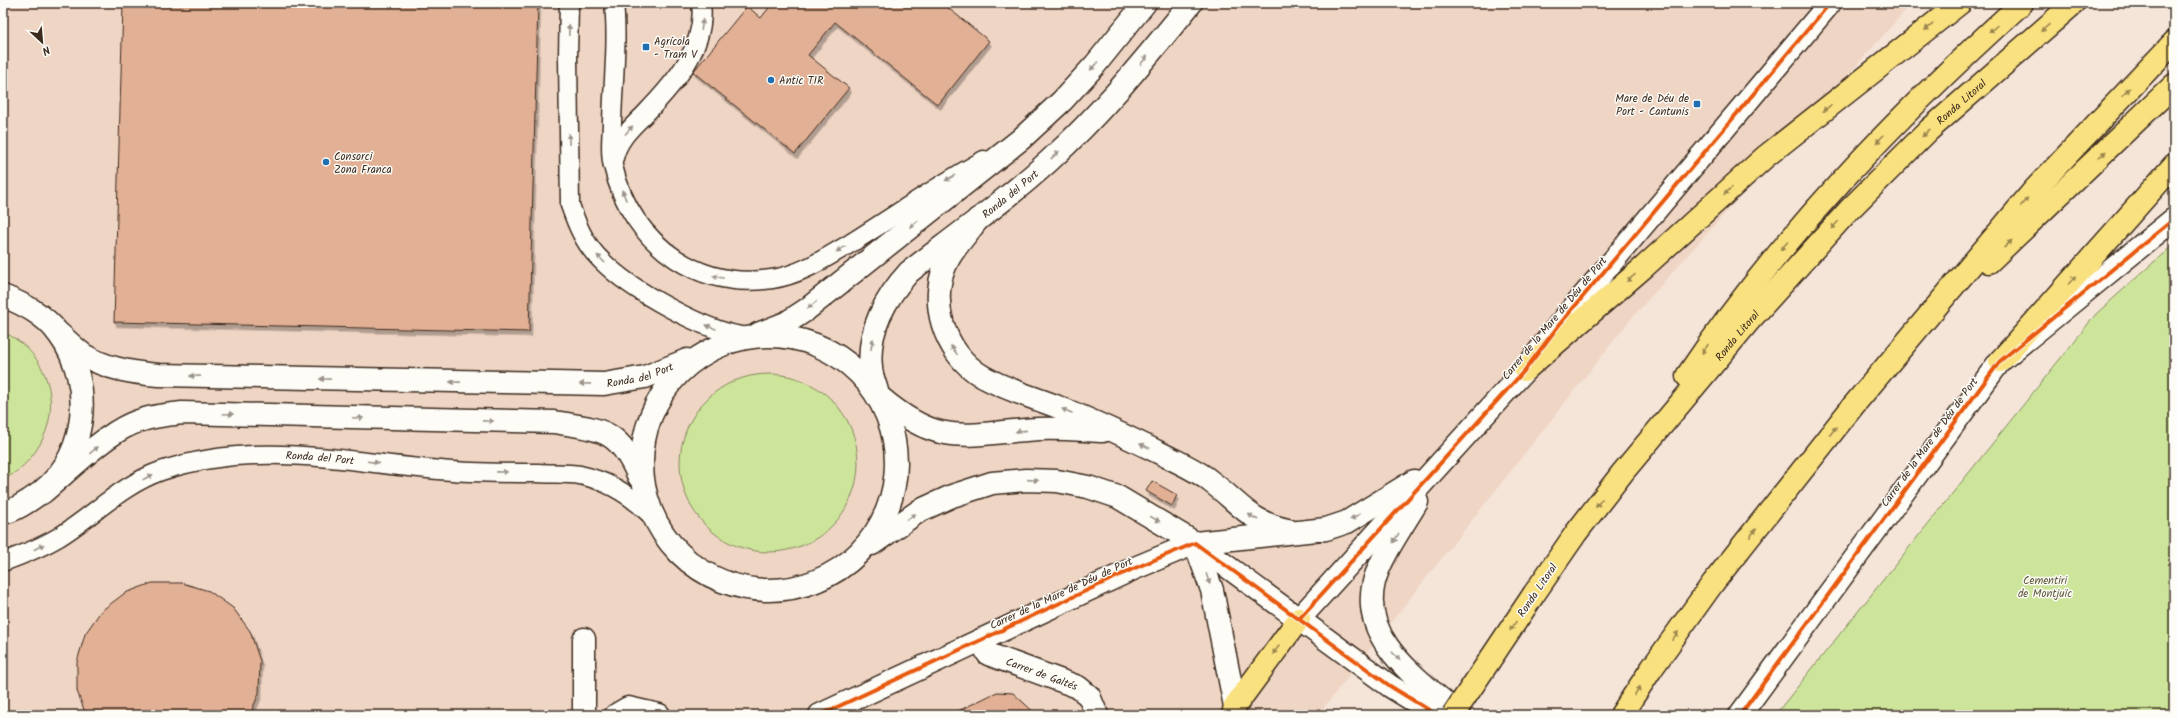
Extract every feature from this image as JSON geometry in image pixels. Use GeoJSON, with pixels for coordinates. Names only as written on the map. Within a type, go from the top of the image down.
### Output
{"type":"FeatureCollection","features":[{"type":"Feature","properties":{"kind":"highway"},"geometry":{"type":"LineString","coordinates":[[1524,370],[1644,267],[1765,157],[1960,3]]}},
{"type":"Feature","properties":{"kind":"highway"},"geometry":{"type":"LineString","coordinates":[[1622,472],[1721,325],[1774,257],[1886,133],[1960,59],[2022,3]]}},
{"type":"Feature","properties":{"kind":"highway","name":"Ronda Litoral"},"geometry":{"type":"LineString","coordinates":[[1453,715],[1576,533],[1622,472],[1749,321],[1848,210],[1929,130],[2074,3]]}},
{"type":"Feature","properties":{"kind":"highway"},"geometry":{"type":"LineString","coordinates":[[1621,715],[1652,668],[1714,583],[1853,406],[2034,190],[2174,42]]}},
{"type":"Feature","properties":{"kind":"highway"},"geometry":{"type":"LineString","coordinates":[[1909,339],[2174,85]]}},
{"type":"Feature","properties":{"kind":"highway"},"geometry":{"type":"LineString","coordinates":[[2000,361],[2174,165]]}},
{"type":"Feature","properties":{"kind":"highway"},"geometry":{"type":"LineString","coordinates":[[1234,711],[1299,619]]}},
{"type":"Feature","properties":{"kind":"street"},"geometry":{"type":"LineString","coordinates":[[1145,3],[1062,101],[1021,139],[806,310],[780,326],[724,344],[703,354],[680,372],[665,389],[653,409],[648,420],[643,440],[641,459],[642,484],[651,515],[677,552],[712,578],[734,586],[756,590],[779,591],[803,585],[824,576],[919,511],[952,496],[992,483],[1026,480],[1057,482],[1088,487],[1118,497],[1195,542],[1390,686],[1437,715]]}},
{"type":"Feature","properties":{"kind":"street","name":"Ronda del Port"},"geometry":{"type":"LineString","coordinates":[[878,396],[871,368],[870,352],[884,305],[893,290],[909,272],[978,219],[1048,161],[1084,127],[1131,76],[1191,3]]}},
{"type":"Feature","properties":{"kind":"street","name":"Carrer de la Mare de Déu de Port"},"geometry":{"type":"LineString","coordinates":[[1299,619],[1524,370],[1559,325],[1830,3]]}},
{"type":"Feature","properties":{"kind":"street"},"geometry":{"type":"LineString","coordinates":[[978,219],[949,258],[942,277],[939,299],[940,314],[952,350],[966,365],[997,384],[1116,431],[1210,481],[1249,515],[1282,529],[1303,532],[1326,529],[1346,522],[1436,468]]}},
{"type":"Feature","properties":{"kind":"street","name":"Carrer de la Mare de Déu de Port"},"geometry":{"type":"LineString","coordinates":[[1740,715],[2000,361],[2174,219]]}},
{"type":"Feature","properties":{"kind":"street","name":"Ronda del Port"},"geometry":{"type":"LineString","coordinates":[[3,296],[30,308],[84,355],[109,366],[135,373],[159,375],[604,384],[645,376],[703,354]]}},
{"type":"Feature","properties":{"kind":"street"},"geometry":{"type":"LineString","coordinates":[[42,492],[66,466],[80,433],[82,412],[83,398],[75,364],[57,332]]}},
{"type":"Feature","properties":{"kind":"street"},"geometry":{"type":"LineString","coordinates":[[748,337],[777,336],[805,341],[830,350],[852,365],[866,380],[878,396],[889,419],[895,440],[895,481],[890,503],[881,523],[868,542],[844,563]]}},
{"type":"Feature","properties":{"kind":"street"},"geometry":{"type":"LineString","coordinates":[[878,396],[910,420],[928,429],[947,434],[967,436],[1040,429],[1116,431]]}},
{"type":"Feature","properties":{"kind":"street"},"geometry":{"type":"LineString","coordinates":[[3,513],[12,511],[42,492],[108,438],[130,425],[153,416],[182,413],[554,422],[567,424],[600,431],[613,437],[624,447],[642,484]]}},
{"type":"Feature","properties":{"kind":"street","name":"Carrer de la Mare de Déu de Port"},"geometry":{"type":"LineString","coordinates":[[1436,468],[1380,566],[1374,582],[1372,614],[1377,630],[1391,651],[1459,715]]}},
{"type":"Feature","properties":{"kind":"street","name":"Carrer de la Mare de Déu de Port"},"geometry":{"type":"LineString","coordinates":[[820,715],[1135,568],[1195,542],[1303,532]]}},
{"type":"Feature","properties":{"kind":"street"},"geometry":{"type":"LineString","coordinates":[[1195,542],[1212,590],[1234,711]]}},
{"type":"Feature","properties":{"kind":"street"},"geometry":{"type":"LineString","coordinates":[[584,640],[584,715]]}},
{"type":"Feature","properties":{"kind":"street","name":"Carrer de Galtés"},"geometry":{"type":"LineString","coordinates":[[981,640],[988,654],[1078,687],[1089,696],[1097,715]]}},
{"type":"Feature","properties":{"kind":"street"},"geometry":{"type":"LineString","coordinates":[[616,715],[628,708],[660,715]]}},
{"type":"Feature","properties":{"kind":"lane"},"geometry":{"type":"LineString","coordinates":[[569,3],[568,57],[570,204],[577,226],[588,245],[600,260],[622,278],[686,317],[732,335],[748,337]]}},
{"type":"Feature","properties":{"kind":"lane"},"geometry":{"type":"LineString","coordinates":[[614,3],[612,165],[628,207],[640,226],[665,250],[688,266],[710,275],[729,279],[750,280],[773,279],[795,272],[820,261],[948,180],[1021,139]]}},
{"type":"Feature","properties":{"kind":"lane"},"geometry":{"type":"LineString","coordinates":[[612,165],[615,151],[622,138],[665,94],[694,50],[701,33],[703,16],[701,3]]}},
{"type":"Feature","properties":{"kind":"lane","name":"Ronda del Port"},"geometry":{"type":"LineString","coordinates":[[3,562],[30,552],[58,537],[109,499],[159,472],[188,463],[219,456],[249,454],[334,457],[452,471],[578,475],[602,481],[622,491],[639,503],[651,515]]}},
{"type":"Feature","properties":{"kind":"shaded area"},"geometry":{"type":"Polygon","coordinates":[[[3,3],[1912,3],[1631,319],[1318,715],[3,715],[3,3]]]}},
{"type":"Feature","properties":{"kind":"green space","name":"Cementiri de Montjuïc"},"geometry":{"type":"Polygon","coordinates":[[[2174,244],[2174,715],[1775,715],[2096,314],[2174,244]]]}},
{"type":"Feature","properties":{"kind":"green space"},"geometry":{"type":"Polygon","coordinates":[[[3,332],[19,341],[32,354],[42,368],[48,384],[50,401],[49,418],[44,436],[35,452],[21,468],[3,479],[3,332]]]}},
{"type":"Feature","properties":{"kind":"green space"},"geometry":{"type":"Polygon","coordinates":[[[769,374],[786,376],[803,381],[818,389],[832,400],[843,414],[851,429],[856,446],[858,463],[856,480],[851,497],[843,512],[832,526],[818,537],[803,545],[786,550],[769,552],[752,550],[735,545],[720,537],[706,526],[695,512],[687,497],[682,480],[680,463],[682,446],[687,429],[695,414],[706,400],[720,389],[735,381],[752,376],[769,374]]]}},
{"type":"Feature","properties":{"kind":"building","name":"Consorci Zona Franca"},"geometry":{"type":"Polygon","coordinates":[[[123,3],[538,3],[529,332],[114,322],[123,3]]]}},
{"type":"Feature","properties":{"kind":"building","name":"Antic TIR"},"geometry":{"type":"Polygon","coordinates":[[[769,3],[942,3],[989,41],[938,105],[835,22],[808,55],[849,88],[795,154],[693,72],[747,6],[761,18],[771,5],[769,3]]]}},
{"type":"Feature","properties":{"kind":"building"},"geometry":{"type":"Polygon","coordinates":[[[1152,481],[1177,495],[1172,506],[1146,491],[1152,481]]]}},
{"type":"Feature","properties":{"kind":"building"},"geometry":{"type":"Polygon","coordinates":[[[152,583],[182,583],[209,591],[233,608],[250,631],[260,661],[259,693],[250,715],[86,715],[77,691],[77,662],[85,634],[101,611],[125,593],[152,583]]]}},
{"type":"Feature","properties":{"kind":"building"},"geometry":{"type":"Polygon","coordinates":[[[997,692],[1013,693],[1037,715],[950,715],[997,692]]]}},
{"type":"Feature","properties":{"kind":"cycle path"},"geometry":{"type":"LineString","coordinates":[[1299,619],[1525,370],[1559,325],[1830,3]]}},
{"type":"Feature","properties":{"kind":"cycle path"},"geometry":{"type":"LineString","coordinates":[[1740,715],[2000,361],[2174,219]]}},
{"type":"Feature","properties":{"kind":"cycle path"},"geometry":{"type":"LineString","coordinates":[[820,715],[1135,568],[1195,543],[1390,686],[1437,715]]}},
{"type":"Feature","properties":{"kind":"place","name":"Agrícola - Tram V"},"geometry":{"type":"Point","coordinates":[646,47]}},
{"type":"Feature","properties":{"kind":"place","name":"Antic TIR"},"geometry":{"type":"Point","coordinates":[771,80]}},
{"type":"Feature","properties":{"kind":"place","name":"Mare de Déu de Port - Cantunis"},"geometry":{"type":"Point","coordinates":[1697,104]}},
{"type":"Feature","properties":{"kind":"place","name":"Consorci Zona Franca"},"geometry":{"type":"Point","coordinates":[326,162]}}]}
